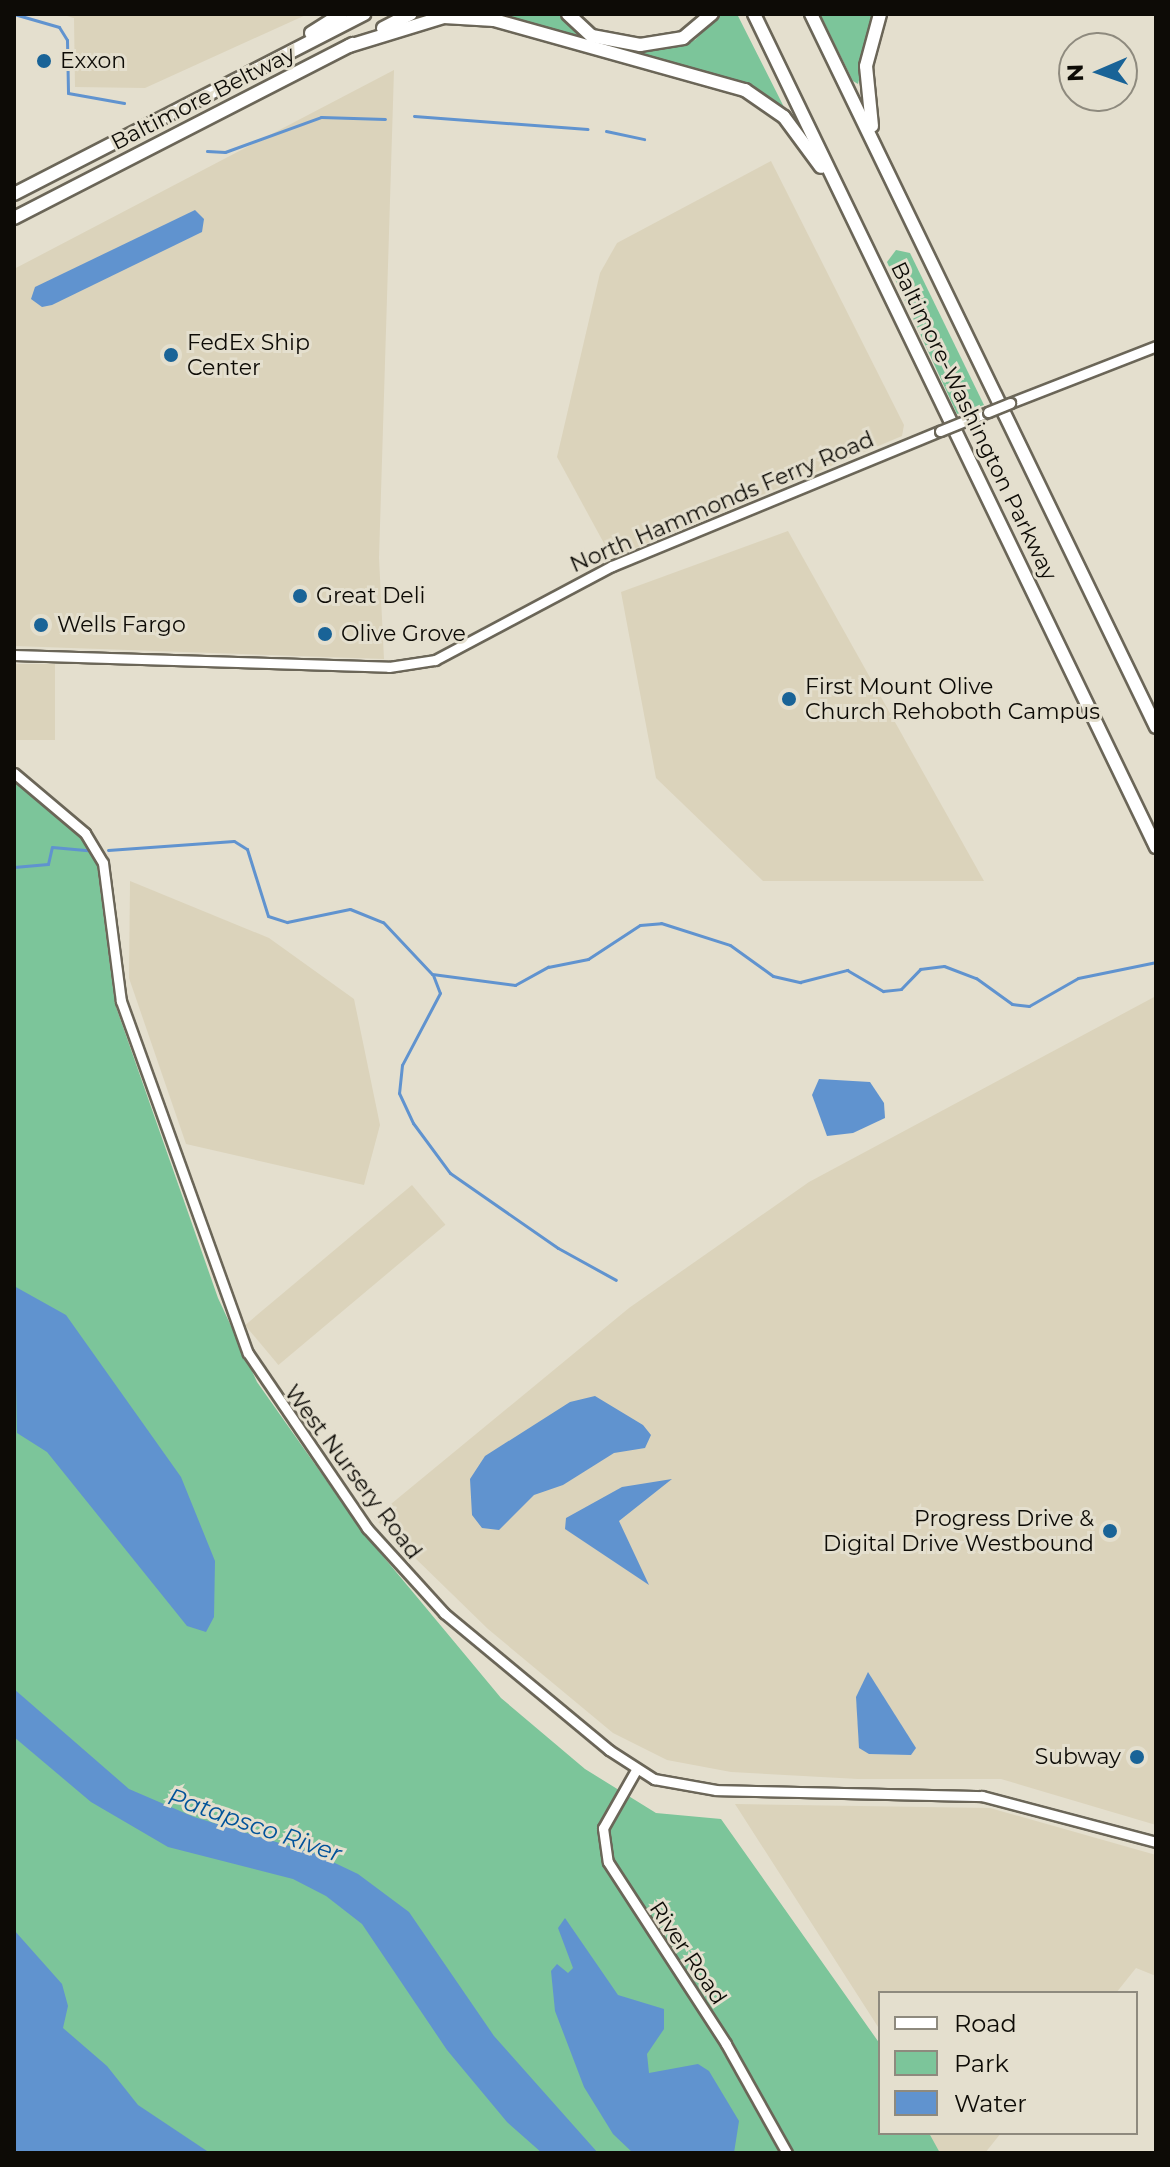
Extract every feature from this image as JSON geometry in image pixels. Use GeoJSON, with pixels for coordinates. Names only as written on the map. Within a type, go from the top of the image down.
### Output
{"type":"FeatureCollection","features":[{"type":"Feature","properties":{"kind":"highway"},"geometry":{"type":"LineString","coordinates":[[237,79],[342,14]]}},
{"type":"Feature","properties":{"kind":"highway","name":"Baltimore Beltway"},"geometry":{"type":"LineString","coordinates":[[14,194],[364,14]]}},
{"type":"Feature","properties":{"kind":"highway","name":"Baltimore Beltway"},"geometry":{"type":"LineString","coordinates":[[14,218],[411,14]]}},
{"type":"Feature","properties":{"kind":"highway"},"geometry":{"type":"LineString","coordinates":[[568,14],[592,36],[640,45],[683,38],[712,14]]}},
{"type":"Feature","properties":{"kind":"highway","name":"Baltimore-Washington Parkway"},"geometry":{"type":"LineString","coordinates":[[754,14],[1156,847]]}},
{"type":"Feature","properties":{"kind":"highway","name":"Baltimore-Washington Parkway"},"geometry":{"type":"LineString","coordinates":[[811,14],[896,184],[1156,727]]}},
{"type":"Feature","properties":{"kind":"highway"},"geometry":{"type":"LineString","coordinates":[[880,14],[866,92],[873,131],[896,184]]}},
{"type":"Feature","properties":{"kind":"highway"},"geometry":{"type":"LineString","coordinates":[[349,46],[428,20],[476,17],[730,84],[784,117],[841,193]]}},
{"type":"Feature","properties":{"kind":"main road","name":"North Hammonds Ferry Road"},"geometry":{"type":"LineString","coordinates":[[14,655],[389,667],[436,660],[612,566],[1156,346]]}},
{"type":"Feature","properties":{"kind":"main road","name":"West Nursery Road"},"geometry":{"type":"LineString","coordinates":[[14,773],[85,833],[103,863],[124,1012],[228,1307],[262,1378],[415,1585],[636,1770],[693,1788],[1013,1800],[1156,1842]]}},
{"type":"Feature","properties":{"kind":"main road","name":"River Road"},"geometry":{"type":"LineString","coordinates":[[636,1770],[603,1828],[608,1862],[726,2044],[787,2153]]}},
{"type":"Feature","properties":{"kind":"shaded area"},"geometry":{"type":"Polygon","coordinates":[[[60,14],[308,14],[145,88],[75,87],[74,18],[60,14]]]}},
{"type":"Feature","properties":{"kind":"shaded area"},"geometry":{"type":"Polygon","coordinates":[[[394,70],[379,558],[384,659],[14,646],[14,269],[394,70]]]}},
{"type":"Feature","properties":{"kind":"shaded area"},"geometry":{"type":"Polygon","coordinates":[[[771,161],[904,425],[902,436],[612,558],[557,457],[600,273],[617,243],[771,161]]]}},
{"type":"Feature","properties":{"kind":"shaded area"},"geometry":{"type":"Polygon","coordinates":[[[788,531],[984,881],[763,881],[656,778],[621,592],[788,531]]]}},
{"type":"Feature","properties":{"kind":"shaded area"},"geometry":{"type":"Polygon","coordinates":[[[14,664],[55,664],[55,740],[14,740],[14,664]]]}},
{"type":"Feature","properties":{"kind":"shaded area"},"geometry":{"type":"Polygon","coordinates":[[[130,881],[269,938],[354,999],[380,1125],[364,1185],[186,1144],[129,978],[130,881]]]}},
{"type":"Feature","properties":{"kind":"shaded area"},"geometry":{"type":"Polygon","coordinates":[[[1156,996],[1156,1825],[1001,1779],[858,1779],[731,1772],[667,1760],[613,1733],[488,1629],[374,1518],[629,1308],[809,1182],[1156,996]]]}},
{"type":"Feature","properties":{"kind":"shaded area"},"geometry":{"type":"Polygon","coordinates":[[[412,1185],[445,1225],[278,1365],[245,1325],[412,1185]]]}},
{"type":"Feature","properties":{"kind":"shaded area"},"geometry":{"type":"Polygon","coordinates":[[[735,1804],[990,1808],[1156,1855],[1156,1976],[1136,1968],[1118,1991],[878,1991],[878,2027],[735,1804]]]}},
{"type":"Feature","properties":{"kind":"shaded area"},"geometry":{"type":"Polygon","coordinates":[[[930,2135],[999,2135],[985,2153],[938,2153],[930,2135]]]}},
{"type":"Feature","properties":{"kind":"green space"},"geometry":{"type":"Polygon","coordinates":[[[482,14],[560,14],[592,44],[482,14]]]}},
{"type":"Feature","properties":{"kind":"green space"},"geometry":{"type":"Polygon","coordinates":[[[719,14],[737,14],[790,119],[763,95],[605,47],[643,51],[695,40],[719,14]]]}},
{"type":"Feature","properties":{"kind":"green space"},"geometry":{"type":"Polygon","coordinates":[[[820,14],[875,14],[858,84],[853,81],[820,14]]]}},
{"type":"Feature","properties":{"kind":"green space"},"geometry":{"type":"Polygon","coordinates":[[[896,250],[910,253],[984,405],[957,414],[887,262],[896,250]]]}},
{"type":"Feature","properties":{"kind":"green space"},"geometry":{"type":"Polygon","coordinates":[[[14,781],[80,837],[97,865],[115,1004],[218,1298],[257,1382],[362,1531],[501,1698],[585,1769],[656,1813],[721,1819],[878,2041],[878,2135],[930,2135],[940,2153],[14,2153],[14,781]]]}},
{"type":"Feature","properties":{"kind":"water"},"geometry":{"type":"Polygon","coordinates":[[[195,210],[204,219],[202,232],[52,305],[42,307],[31,299],[35,287],[195,210]]]}},
{"type":"Feature","properties":{"kind":"water"},"geometry":{"type":"Polygon","coordinates":[[[819,1079],[870,1082],[884,1103],[885,1118],[853,1133],[827,1136],[812,1095],[819,1079]]]}},
{"type":"Feature","properties":{"kind":"water"},"geometry":{"type":"Polygon","coordinates":[[[14,1286],[66,1315],[181,1477],[215,1561],[214,1617],[206,1632],[187,1626],[47,1452],[17,1433],[14,1286]]]}},
{"type":"Feature","properties":{"kind":"water"},"geometry":{"type":"Polygon","coordinates":[[[595,1396],[643,1425],[651,1435],[645,1448],[614,1453],[563,1485],[534,1495],[499,1530],[482,1528],[472,1515],[470,1479],[485,1456],[570,1402],[595,1396]]]}},
{"type":"Feature","properties":{"kind":"water"},"geometry":{"type":"Polygon","coordinates":[[[672,1479],[619,1521],[649,1585],[565,1529],[566,1518],[622,1487],[672,1479]]]}},
{"type":"Feature","properties":{"kind":"water"},"geometry":{"type":"Polygon","coordinates":[[[868,1672],[916,1748],[911,1755],[869,1754],[859,1748],[856,1697],[868,1672]]]}},
{"type":"Feature","properties":{"kind":"water","name":"Patapsco River"},"geometry":{"type":"Polygon","coordinates":[[[14,1689],[129,1789],[194,1817],[316,1854],[358,1874],[409,1912],[494,2036],[598,2153],[542,2153],[507,2122],[447,2050],[362,1924],[326,1896],[293,1879],[168,1847],[91,1802],[14,1737],[14,1689]]]}},
{"type":"Feature","properties":{"kind":"water"},"geometry":{"type":"Polygon","coordinates":[[[565,1918],[618,1995],[664,2009],[664,2029],[647,2054],[649,2073],[698,2064],[709,2071],[739,2121],[734,2153],[633,2153],[613,2134],[584,2087],[555,2011],[551,1971],[557,1964],[568,1973],[573,1968],[558,1928],[565,1918]]]}},
{"type":"Feature","properties":{"kind":"water"},"geometry":{"type":"Polygon","coordinates":[[[14,1930],[62,1984],[68,2006],[63,2028],[107,2066],[138,2105],[210,2153],[14,2153],[14,1930]]]}},
{"type":"Feature","properties":{"kind":"waterway"},"geometry":{"type":"LineString","coordinates":[[14,14],[59,27],[67,40],[68,93],[124,103]]}},
{"type":"Feature","properties":{"kind":"waterway"},"geometry":{"type":"LineString","coordinates":[[414,116],[588,129]]}},
{"type":"Feature","properties":{"kind":"waterway"},"geometry":{"type":"LineString","coordinates":[[207,151],[225,152],[321,117],[385,119]]}},
{"type":"Feature","properties":{"kind":"waterway"},"geometry":{"type":"LineString","coordinates":[[606,131],[644,139]]}},
{"type":"Feature","properties":{"kind":"waterway"},"geometry":{"type":"LineString","coordinates":[[108,850],[234,841],[247,849],[268,916],[287,922],[350,909],[383,922],[432,974],[515,985],[548,967],[588,959],[640,925],[661,923],[730,945],[773,976],[800,982],[847,970],[883,991],[901,989],[920,969],[944,966],[976,978],[1012,1004],[1029,1006],[1078,978],[1156,962]]}},
{"type":"Feature","properties":{"kind":"waterway"},"geometry":{"type":"LineString","coordinates":[[14,867],[48,864],[52,847],[88,850]]}},
{"type":"Feature","properties":{"kind":"waterway"},"geometry":{"type":"LineString","coordinates":[[433,975],[440,993],[402,1065],[399,1093],[413,1123],[450,1173],[558,1248],[616,1280]]}},
{"type":"Feature","properties":{"kind":"place","name":"Exxon"},"geometry":{"type":"Point","coordinates":[44,61]}},
{"type":"Feature","properties":{"kind":"place","name":"FedEx Ship Center"},"geometry":{"type":"Point","coordinates":[171,355]}},
{"type":"Feature","properties":{"kind":"place","name":"Great Deli"},"geometry":{"type":"Point","coordinates":[300,596]}},
{"type":"Feature","properties":{"kind":"place","name":"Wells Fargo"},"geometry":{"type":"Point","coordinates":[41,625]}},
{"type":"Feature","properties":{"kind":"place","name":"Olive Grove"},"geometry":{"type":"Point","coordinates":[325,634]}},
{"type":"Feature","properties":{"kind":"place","name":"First Mount Olive Church Rehoboth Campus"},"geometry":{"type":"Point","coordinates":[789,699]}},
{"type":"Feature","properties":{"kind":"place","name":"Progress Drive & Digital Drive Westbound"},"geometry":{"type":"Point","coordinates":[1110,1531]}},
{"type":"Feature","properties":{"kind":"place","name":"Subway"},"geometry":{"type":"Point","coordinates":[1137,1757]}}]}
